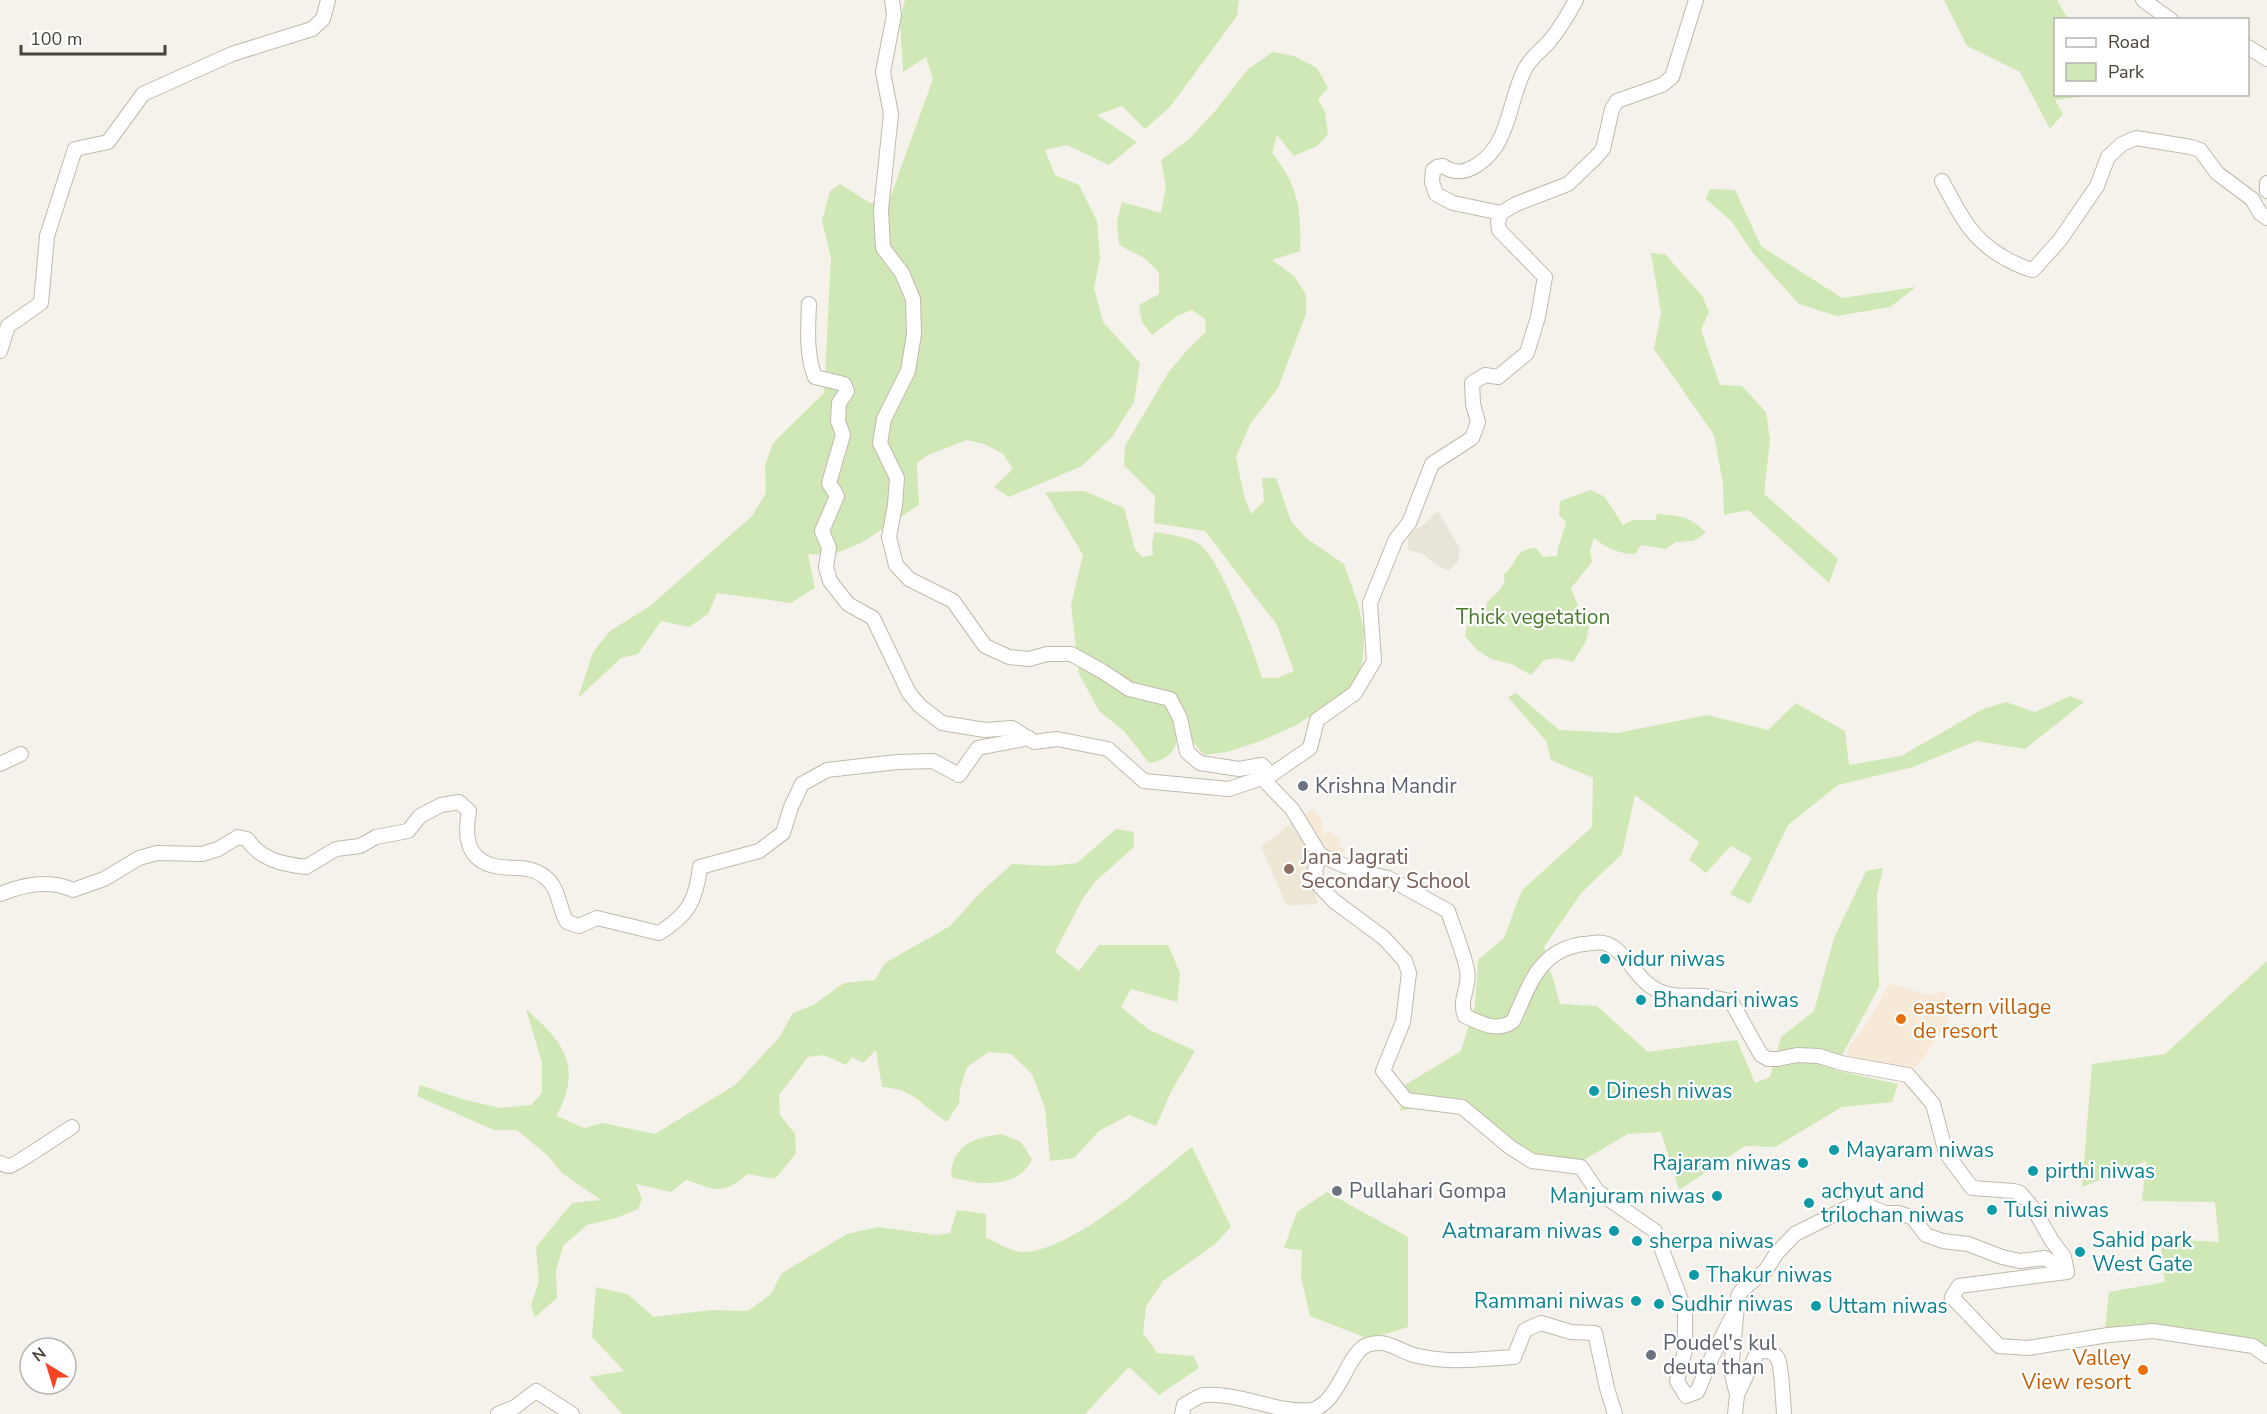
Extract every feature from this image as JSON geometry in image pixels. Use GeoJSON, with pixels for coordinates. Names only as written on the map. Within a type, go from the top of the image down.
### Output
{"type":"FeatureCollection","features":[{"type":"Feature","properties":{"kind":"street"},"geometry":{"type":"LineString","coordinates":[[0,351],[8,326],[41,303],[47,236],[75,149],[108,142],[143,94],[232,54],[312,29],[323,19],[328,0]]}},
{"type":"Feature","properties":{"kind":"street"},"geometry":{"type":"LineString","coordinates":[[892,0],[894,15],[883,72],[891,114],[881,210],[883,248],[902,273],[913,299],[914,334],[909,371],[884,419],[880,444],[897,478],[896,506],[889,537],[896,565],[909,579],[952,601],[985,646],[1009,657],[1029,659],[1047,654],[1071,654],[1129,689],[1170,699],[1180,718],[1187,752],[1200,763],[1239,770],[1262,765],[1320,855],[1354,870],[1388,878],[1448,911],[1467,971],[1468,982],[1463,996],[1462,1009],[1465,1016],[1495,1028],[1507,1025],[1513,1021],[1539,969],[1553,955],[1575,946],[1602,942],[1614,947],[1643,981],[1662,993],[1731,1001],[1761,1055],[1768,1059],[1797,1055],[1819,1056],[1841,1063],[1908,1075],[1933,1104],[1946,1153],[1972,1188],[2020,1193],[2033,1208],[2064,1257],[2067,1272]]}},
{"type":"Feature","properties":{"kind":"street"},"geometry":{"type":"LineString","coordinates":[[1501,213],[1453,203],[1436,194],[1432,182],[1433,170],[1443,166],[1451,171],[1460,172],[1470,170],[1485,161],[1496,147],[1505,129],[1525,69],[1566,18],[1576,0]]}},
{"type":"Feature","properties":{"kind":"street"},"geometry":{"type":"LineString","coordinates":[[810,304],[812,370],[815,377],[844,384],[847,391],[839,403],[838,421],[843,435],[829,483],[837,496],[822,531],[829,548],[826,567],[830,581],[848,604],[873,618],[909,693],[920,706],[942,723],[985,730],[1012,728],[1034,742],[1057,739],[1108,749],[1144,781],[1229,789],[1270,775],[1310,748],[1317,720],[1355,693],[1374,661],[1370,603],[1396,539],[1409,523],[1432,464],[1472,438],[1478,422],[1473,404],[1472,384],[1485,375],[1498,376],[1527,353],[1538,317],[1545,277],[1499,230],[1498,222],[1501,213],[1516,204],[1568,184],[1603,148],[1612,110],[1617,101],[1662,85],[1672,77],[1696,0]]}},
{"type":"Feature","properties":{"kind":"street"},"geometry":{"type":"LineString","coordinates":[[2143,0],[2168,18]]}},
{"type":"Feature","properties":{"kind":"street"},"geometry":{"type":"LineString","coordinates":[[2249,48],[2267,59]]}},
{"type":"Feature","properties":{"kind":"street"},"geometry":{"type":"LineString","coordinates":[[1942,181],[1964,223],[1985,246],[2021,268],[2033,270],[2060,240],[2097,186],[2108,157],[2122,144],[2136,138],[2200,150],[2217,173],[2252,199],[2260,213],[2267,218]]}},
{"type":"Feature","properties":{"kind":"street"},"geometry":{"type":"LineString","coordinates":[[2267,183],[2267,191]]}},
{"type":"Feature","properties":{"kind":"street"},"geometry":{"type":"LineString","coordinates":[[0,894],[19,886],[43,884],[64,886],[73,890],[104,879],[139,858],[157,852],[202,854],[218,849],[238,837],[247,839],[254,850],[268,859],[306,867],[336,849],[360,846],[376,837],[408,831],[420,816],[441,805],[459,802],[469,811],[467,844],[473,853],[491,865],[532,870],[545,878],[555,889],[567,922],[579,926],[597,918],[659,933],[678,921],[691,903],[698,885],[700,867],[759,851],[783,833],[791,807],[802,784],[827,770],[897,762],[933,761],[959,775],[978,748],[1029,738]]}},
{"type":"Feature","properties":{"kind":"street"},"geometry":{"type":"LineString","coordinates":[[0,764],[21,754]]}},
{"type":"Feature","properties":{"kind":"street"},"geometry":{"type":"LineString","coordinates":[[1320,855],[1316,870],[1317,883],[1334,901],[1384,938],[1405,961],[1409,973],[1403,1022],[1383,1071],[1406,1100],[1462,1107],[1510,1147],[1532,1161],[1581,1167],[1597,1191],[1655,1231],[1685,1311],[1684,1350],[1677,1381],[1686,1396],[1697,1392],[1736,1310]]}},
{"type":"Feature","properties":{"kind":"street"},"geometry":{"type":"LineString","coordinates":[[0,1163],[10,1166],[18,1164],[42,1145],[72,1127]]}},
{"type":"Feature","properties":{"kind":"street"},"geometry":{"type":"LineString","coordinates":[[1735,1414],[1737,1395],[1731,1370],[1738,1296],[1766,1270],[1776,1254],[1795,1234],[1853,1205],[1866,1205],[1885,1213],[1899,1213],[1912,1218],[1926,1235],[1943,1241],[1968,1244],[2002,1257],[2020,1260],[2045,1258],[2067,1272]]}},
{"type":"Feature","properties":{"kind":"street"},"geometry":{"type":"LineString","coordinates":[[2067,1272],[1959,1286],[1952,1298],[1999,1346],[2028,1348],[2108,1335],[2153,1331],[2253,1346],[2267,1356]]}},
{"type":"Feature","properties":{"kind":"street"},"geometry":{"type":"LineString","coordinates":[[1182,1414],[1184,1405],[1202,1395],[1232,1397],[1292,1412],[1314,1410],[1332,1395],[1350,1364],[1364,1346],[1383,1341],[1413,1355],[1447,1361],[1514,1357],[1525,1330],[1540,1323],[1571,1332],[1595,1333],[1615,1414]]}},
{"type":"Feature","properties":{"kind":"street"},"geometry":{"type":"LineString","coordinates":[[1737,1395],[1743,1387],[1756,1353],[1771,1352],[1778,1360],[1784,1414]]}},
{"type":"Feature","properties":{"kind":"street"},"geometry":{"type":"LineString","coordinates":[[498,1414],[515,1407],[536,1391],[572,1414]]}},
{"type":"Feature","properties":{"kind":"shaded area"},"geometry":{"type":"Polygon","coordinates":[[[1438,511],[1460,549],[1458,561],[1449,571],[1436,565],[1423,554],[1408,550],[1408,534],[1422,526],[1438,511]]]}},
{"type":"Feature","properties":{"kind":"shaded area"},"geometry":{"type":"Polygon","coordinates":[[[1314,809],[1322,821],[1323,836],[1329,832],[1341,840],[1338,846],[1347,851],[1329,856],[1316,842],[1301,816],[1314,809]]]}},
{"type":"Feature","properties":{"kind":"shaded area","name":"Jana Jagrati Secondary School"},"geometry":{"type":"Polygon","coordinates":[[[1294,821],[1308,846],[1310,858],[1306,880],[1315,890],[1317,904],[1287,906],[1261,847],[1294,821]]]}},
{"type":"Feature","properties":{"kind":"shaded area","name":"eastern village de resort"},"geometry":{"type":"Polygon","coordinates":[[[1890,983],[1928,995],[1943,992],[1954,1003],[1945,1026],[1924,1057],[1908,1075],[1846,1061],[1848,1048],[1865,1026],[1890,983]]]}},
{"type":"Feature","properties":{"kind":"green space"},"geometry":{"type":"Polygon","coordinates":[[[905,0],[1239,0],[1237,16],[1170,107],[1145,129],[1122,106],[1097,115],[1137,142],[1109,165],[1067,145],[1045,150],[1055,175],[1079,185],[1097,221],[1100,258],[1094,288],[1103,322],[1140,363],[1134,402],[1112,437],[1082,466],[1009,497],[994,487],[1013,469],[1003,454],[984,444],[967,440],[928,455],[917,463],[919,505],[861,543],[832,555],[808,554],[815,588],[791,603],[717,593],[708,614],[689,627],[661,621],[638,654],[621,658],[578,698],[593,652],[610,631],[650,606],[752,516],[766,493],[765,466],[773,443],[824,393],[831,258],[822,221],[830,191],[840,184],[870,203],[890,198],[933,79],[926,57],[903,72],[900,20],[905,0]]]}},
{"type":"Feature","properties":{"kind":"green space"},"geometry":{"type":"Polygon","coordinates":[[[1944,0],[2057,0],[2067,18],[2054,18],[2054,96],[2085,96],[2055,100],[2063,114],[2050,129],[2020,72],[1967,46],[1944,0]]]}},
{"type":"Feature","properties":{"kind":"green space"},"geometry":{"type":"Polygon","coordinates":[[[1273,52],[1294,56],[1317,68],[1328,88],[1318,99],[1325,112],[1328,134],[1317,146],[1294,156],[1277,135],[1272,153],[1288,176],[1293,188],[1299,211],[1300,251],[1272,260],[1294,276],[1306,295],[1306,314],[1278,388],[1250,424],[1236,457],[1244,496],[1251,514],[1264,501],[1262,478],[1276,478],[1291,521],[1306,538],[1344,564],[1364,630],[1363,659],[1356,682],[1297,725],[1258,742],[1227,752],[1204,755],[1180,727],[1172,752],[1163,759],[1149,763],[1124,731],[1099,711],[1079,674],[1071,605],[1083,555],[1045,492],[1084,491],[1124,508],[1135,549],[1142,557],[1153,555],[1154,532],[1184,538],[1199,544],[1217,567],[1226,586],[1252,647],[1262,678],[1277,678],[1294,671],[1277,625],[1205,531],[1154,523],[1155,496],[1124,465],[1125,446],[1168,373],[1206,332],[1205,319],[1192,310],[1177,316],[1152,335],[1142,322],[1139,305],[1159,294],[1159,272],[1144,258],[1119,245],[1117,221],[1122,202],[1161,213],[1166,186],[1161,160],[1189,139],[1216,110],[1248,69],[1273,52]]]}},
{"type":"Feature","properties":{"kind":"green space"},"geometry":{"type":"Polygon","coordinates":[[[1710,189],[1735,190],[1761,246],[1842,298],[1916,287],[1890,307],[1837,316],[1799,304],[1753,253],[1732,222],[1706,199],[1710,189]]]}},
{"type":"Feature","properties":{"kind":"green space"},"geometry":{"type":"Polygon","coordinates":[[[1651,253],[1665,254],[1703,297],[1709,312],[1701,330],[1720,385],[1742,386],[1766,412],[1770,440],[1764,494],[1838,559],[1829,583],[1748,510],[1724,515],[1723,484],[1714,435],[1654,349],[1661,313],[1651,253]]]}},
{"type":"Feature","properties":{"kind":"green space","name":"Thick vegetation"},"geometry":{"type":"Polygon","coordinates":[[[1591,490],[1605,497],[1623,525],[1633,520],[1655,520],[1657,514],[1672,515],[1689,520],[1706,533],[1693,541],[1676,542],[1665,549],[1641,545],[1635,554],[1613,550],[1594,538],[1590,550],[1592,562],[1571,588],[1578,606],[1577,614],[1592,612],[1586,641],[1573,662],[1557,658],[1544,660],[1531,675],[1511,664],[1491,659],[1477,650],[1465,636],[1468,621],[1486,616],[1487,602],[1498,592],[1505,582],[1503,575],[1523,551],[1536,548],[1543,557],[1557,556],[1566,522],[1559,515],[1560,501],[1591,490]]]}},
{"type":"Feature","properties":{"kind":"green space"},"geometry":{"type":"Polygon","coordinates":[[[1516,693],[1559,730],[1618,733],[1707,715],[1768,730],[1796,703],[1845,731],[1849,765],[1901,756],[1983,709],[2006,702],[2035,712],[2070,696],[2084,702],[2025,749],[1976,741],[1913,767],[1838,785],[1788,825],[1750,904],[1730,894],[1752,858],[1731,846],[1706,873],[1689,860],[1699,842],[1635,795],[1622,854],[1582,892],[1544,947],[1560,1004],[1597,1006],[1648,1052],[1737,1040],[1755,1083],[1770,1077],[1781,1037],[1814,1011],[1834,938],[1866,871],[1883,868],[1877,895],[1879,987],[1834,1070],[1898,1084],[1892,1102],[1842,1107],[1775,1147],[1745,1146],[1679,1190],[1661,1132],[1628,1134],[1563,1172],[1536,1168],[1493,1141],[1463,1098],[1400,1111],[1405,1085],[1461,1051],[1475,1005],[1478,960],[1504,938],[1522,890],[1592,827],[1593,778],[1551,760],[1546,741],[1508,697],[1516,693]]]}},
{"type":"Feature","properties":{"kind":"green space"},"geometry":{"type":"Polygon","coordinates":[[[1116,829],[1134,832],[1134,847],[1096,881],[1083,898],[1055,952],[1079,971],[1099,945],[1168,945],[1180,973],[1177,1002],[1131,989],[1121,1007],[1148,1029],[1195,1051],[1171,1092],[1156,1126],[1129,1115],[1099,1131],[1074,1158],[1050,1161],[1045,1108],[1032,1074],[1011,1054],[989,1052],[967,1067],[960,1089],[959,1103],[947,1122],[911,1095],[893,1088],[882,1087],[876,1050],[863,1063],[852,1057],[846,1065],[824,1055],[808,1057],[779,1095],[780,1115],[795,1134],[796,1153],[775,1179],[748,1174],[731,1186],[719,1189],[686,1180],[671,1192],[636,1184],[642,1199],[638,1209],[616,1218],[587,1225],[563,1246],[556,1271],[557,1298],[535,1317],[531,1305],[539,1281],[536,1247],[572,1203],[601,1200],[562,1173],[547,1155],[517,1130],[494,1130],[417,1096],[420,1085],[465,1100],[501,1108],[531,1105],[542,1093],[542,1063],[526,1009],[552,1034],[568,1064],[567,1089],[557,1116],[584,1128],[603,1123],[655,1134],[735,1085],[778,1039],[793,1013],[813,1005],[844,983],[875,980],[885,963],[950,926],[980,893],[1012,864],[1049,866],[1077,863],[1116,829]]]}},
{"type":"Feature","properties":{"kind":"green space"},"geometry":{"type":"Polygon","coordinates":[[[2267,961],[2267,1348],[2255,1339],[2105,1328],[2109,1292],[2165,1282],[2160,1239],[2219,1242],[2215,1202],[2142,1201],[2146,1161],[2082,1187],[2092,1064],[2165,1054],[2267,961]]]}},
{"type":"Feature","properties":{"kind":"green space"},"geometry":{"type":"Polygon","coordinates":[[[1001,1134],[1021,1142],[1032,1159],[1026,1169],[1017,1176],[996,1183],[973,1182],[951,1177],[955,1158],[966,1145],[982,1138],[1001,1134]]]}},
{"type":"Feature","properties":{"kind":"green space"},"geometry":{"type":"Polygon","coordinates":[[[1192,1147],[1231,1227],[1214,1245],[1163,1281],[1146,1307],[1143,1333],[1157,1353],[1194,1356],[1199,1368],[1159,1395],[1129,1367],[1085,1414],[622,1414],[589,1377],[624,1371],[592,1337],[596,1287],[627,1294],[654,1317],[711,1310],[748,1311],[770,1295],[782,1273],[847,1234],[878,1227],[936,1235],[950,1233],[957,1210],[986,1214],[986,1238],[1003,1246],[1021,1252],[1041,1249],[1063,1240],[1110,1212],[1192,1147]]]}},
{"type":"Feature","properties":{"kind":"green space"},"geometry":{"type":"Polygon","coordinates":[[[1327,1192],[1408,1237],[1408,1327],[1369,1339],[1310,1316],[1301,1277],[1302,1250],[1284,1248],[1297,1212],[1327,1192]]]}},
{"type":"Feature","properties":{"kind":"place","name":"Krishna Mandir"},"geometry":{"type":"Point","coordinates":[1303,786]}},
{"type":"Feature","properties":{"kind":"place","name":"Jana Jagrati Secondary School"},"geometry":{"type":"Point","coordinates":[1289,869]}},
{"type":"Feature","properties":{"kind":"place","name":"vidur niwas"},"geometry":{"type":"Point","coordinates":[1605,959]}},
{"type":"Feature","properties":{"kind":"place","name":"Bhandari niwas"},"geometry":{"type":"Point","coordinates":[1641,1000]}},
{"type":"Feature","properties":{"kind":"place","name":"eastern village de resort"},"geometry":{"type":"Point","coordinates":[1901,1019]}},
{"type":"Feature","properties":{"kind":"place","name":"Dinesh niwas"},"geometry":{"type":"Point","coordinates":[1594,1091]}},
{"type":"Feature","properties":{"kind":"place","name":"Mayaram niwas"},"geometry":{"type":"Point","coordinates":[1834,1150]}},
{"type":"Feature","properties":{"kind":"place","name":"Rajaram niwas"},"geometry":{"type":"Point","coordinates":[1803,1163]}},
{"type":"Feature","properties":{"kind":"place","name":"pirthi niwas"},"geometry":{"type":"Point","coordinates":[2033,1171]}},
{"type":"Feature","properties":{"kind":"place","name":"Pullahari Gompa"},"geometry":{"type":"Point","coordinates":[1337,1191]}},
{"type":"Feature","properties":{"kind":"place","name":"Manjuram niwas"},"geometry":{"type":"Point","coordinates":[1717,1196]}},
{"type":"Feature","properties":{"kind":"place","name":"achyut and trilochan niwas"},"geometry":{"type":"Point","coordinates":[1809,1203]}},
{"type":"Feature","properties":{"kind":"place","name":"Tulsi niwas"},"geometry":{"type":"Point","coordinates":[1992,1210]}},
{"type":"Feature","properties":{"kind":"place","name":"Aatmaram niwas"},"geometry":{"type":"Point","coordinates":[1614,1231]}},
{"type":"Feature","properties":{"kind":"place","name":"sherpa niwas"},"geometry":{"type":"Point","coordinates":[1637,1241]}},
{"type":"Feature","properties":{"kind":"place","name":"Sahid park West Gate"},"geometry":{"type":"Point","coordinates":[2080,1252]}},
{"type":"Feature","properties":{"kind":"place","name":"Thakur niwas"},"geometry":{"type":"Point","coordinates":[1694,1275]}},
{"type":"Feature","properties":{"kind":"place","name":"Rammani niwas"},"geometry":{"type":"Point","coordinates":[1636,1301]}},
{"type":"Feature","properties":{"kind":"place","name":"Sudhir niwas"},"geometry":{"type":"Point","coordinates":[1659,1304]}},
{"type":"Feature","properties":{"kind":"place","name":"Uttam niwas"},"geometry":{"type":"Point","coordinates":[1816,1306]}},
{"type":"Feature","properties":{"kind":"place","name":"Poudel's kul deuta than"},"geometry":{"type":"Point","coordinates":[1651,1355]}},
{"type":"Feature","properties":{"kind":"place","name":"Valley View resort"},"geometry":{"type":"Point","coordinates":[2143,1370]}}]}
